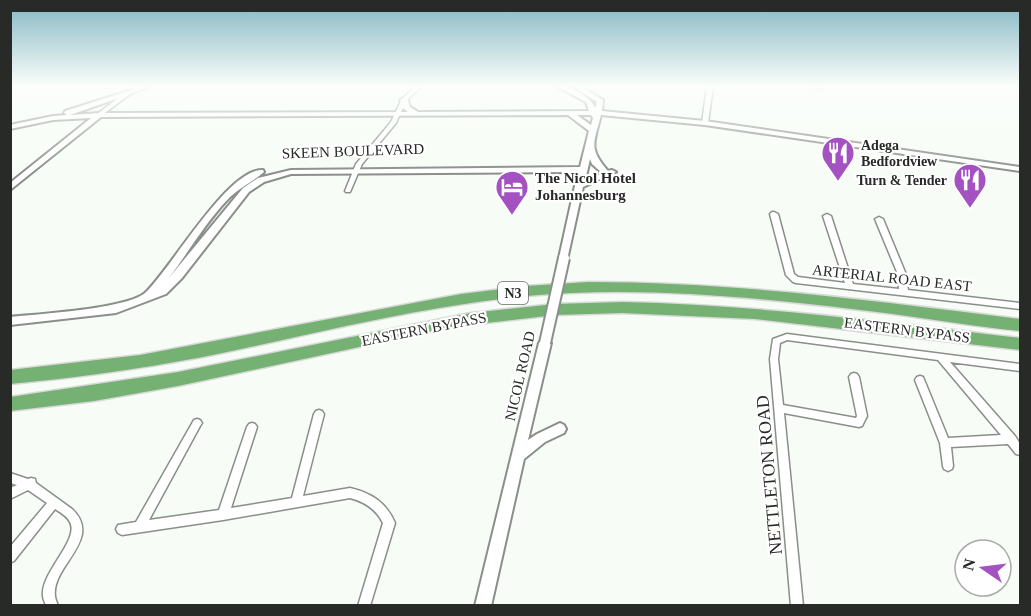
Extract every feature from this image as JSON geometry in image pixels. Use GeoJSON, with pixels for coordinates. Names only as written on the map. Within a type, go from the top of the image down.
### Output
{"type":"FeatureCollection","features":[{"type":"Feature","properties":{"kind":"highway","name":"EASTERN BYPASS"},"geometry":{"type":"LineString","coordinates":[[10,377],[122,365],[458,300],[528,291],[618,288],[721,292],[1020,324]]}},
{"type":"Feature","properties":{"kind":"highway","name":"EASTERN BYPASS"},"geometry":{"type":"LineString","coordinates":[[10,404],[70,398],[166,382],[453,322],[535,311],[610,308],[762,314],[1020,344]]}},
{"type":"Feature","properties":{"kind":"main road"},"geometry":{"type":"LineString","coordinates":[[10,127],[63,115]]}},
{"type":"Feature","properties":{"kind":"main road"},"geometry":{"type":"LineString","coordinates":[[10,188],[99,115]]}},
{"type":"Feature","properties":{"kind":"main road"},"geometry":{"type":"LineString","coordinates":[[53,118],[154,115]]}},
{"type":"Feature","properties":{"kind":"main road"},"geometry":{"type":"LineString","coordinates":[[571,115],[581,119],[593,130]]}},
{"type":"Feature","properties":{"kind":"main road","name":"NICOL ROAD"},"geometry":{"type":"LineString","coordinates":[[483,606],[596,115]]}},
{"type":"Feature","properties":{"kind":"main road"},"geometry":{"type":"LineString","coordinates":[[648,115],[706,121],[1020,167]]}},
{"type":"Feature","properties":{"kind":"main road"},"geometry":{"type":"LineString","coordinates":[[706,121],[846,142]]}},
{"type":"Feature","properties":{"kind":"main road"},"geometry":{"type":"LineString","coordinates":[[561,169],[573,174],[579,188],[608,172],[595,162],[590,148]]}},
{"type":"Feature","properties":{"kind":"main road","name":"SKEEN BOULEVARD"},"geometry":{"type":"LineString","coordinates":[[144,298],[179,260],[236,186],[259,173],[293,166],[358,168],[584,166]]}},
{"type":"Feature","properties":{"kind":"main road","name":"SKEEN BOULEVARD"},"geometry":{"type":"LineString","coordinates":[[435,167],[561,169],[584,166]]}},
{"type":"Feature","properties":{"kind":"main road","name":"SKEEN BOULEVARD"},"geometry":{"type":"LineString","coordinates":[[10,321],[104,311],[144,298],[171,285],[246,190],[269,177],[291,172],[358,168]]}},
{"type":"Feature","properties":{"kind":"main road"},"geometry":{"type":"LineString","coordinates":[[213,213],[225,214]]}},
{"type":"Feature","properties":{"kind":"main road"},"geometry":{"type":"LineString","coordinates":[[179,260],[190,261]]}},
{"type":"Feature","properties":{"kind":"main road"},"geometry":{"type":"LineString","coordinates":[[519,455],[542,438],[560,429]]}},
{"type":"Feature","properties":{"kind":"street"},"geometry":{"type":"LineString","coordinates":[[348,191],[358,168],[397,115]]}},
{"type":"Feature","properties":{"kind":"street"},"geometry":{"type":"LineString","coordinates":[[706,121],[707,115]]}},
{"type":"Feature","properties":{"kind":"street","name":"ARTERIAL ROAD EAST"},"geometry":{"type":"LineString","coordinates":[[774,214],[792,278],[850,287],[1020,306]]}},
{"type":"Feature","properties":{"kind":"street"},"geometry":{"type":"LineString","coordinates":[[827,216],[850,287]]}},
{"type":"Feature","properties":{"kind":"street"},"geometry":{"type":"LineString","coordinates":[[879,219],[902,272],[904,293]]}},
{"type":"Feature","properties":{"kind":"street","name":"NETTLETON ROAD"},"geometry":{"type":"LineString","coordinates":[[797,606],[773,349],[776,342],[787,337],[941,357]]}},
{"type":"Feature","properties":{"kind":"street"},"geometry":{"type":"LineString","coordinates":[[941,357],[1020,367]]}},
{"type":"Feature","properties":{"kind":"street"},"geometry":{"type":"LineString","coordinates":[[941,357],[1020,451]]}},
{"type":"Feature","properties":{"kind":"street"},"geometry":{"type":"LineString","coordinates":[[779,408],[859,423],[862,416],[854,377]]}},
{"type":"Feature","properties":{"kind":"street"},"geometry":{"type":"LineString","coordinates":[[920,380],[945,443],[948,466]]}},
{"type":"Feature","properties":{"kind":"street"},"geometry":{"type":"LineString","coordinates":[[296,502],[319,414]]}},
{"type":"Feature","properties":{"kind":"street"},"geometry":{"type":"LineString","coordinates":[[140,525],[197,423]]}},
{"type":"Feature","properties":{"kind":"street"},"geometry":{"type":"LineString","coordinates":[[223,515],[252,427]]}},
{"type":"Feature","properties":{"kind":"street"},"geometry":{"type":"LineString","coordinates":[[945,443],[1011,439]]}},
{"type":"Feature","properties":{"kind":"street"},"geometry":{"type":"LineString","coordinates":[[10,478],[31,483],[71,516],[77,525],[74,538],[50,584],[48,596],[52,606]]}},
{"type":"Feature","properties":{"kind":"street"},"geometry":{"type":"LineString","coordinates":[[10,495],[31,483]]}},
{"type":"Feature","properties":{"kind":"street"},"geometry":{"type":"LineString","coordinates":[[122,529],[223,515],[350,493],[382,508],[389,523],[364,606]]}},
{"type":"Feature","properties":{"kind":"street"},"geometry":{"type":"LineString","coordinates":[[10,557],[54,501]]}},
{"type":"Feature","properties":{"kind":"place","name":"Adega Bedfordview"},"geometry":{"type":"Point","coordinates":[838,182]}},
{"type":"Feature","properties":{"kind":"place","name":"Turn & Tender"},"geometry":{"type":"Point","coordinates":[970,209]}},
{"type":"Feature","properties":{"kind":"place","name":"The Nicol Hotel Johannesburg"},"geometry":{"type":"Point","coordinates":[512,216]}}]}
